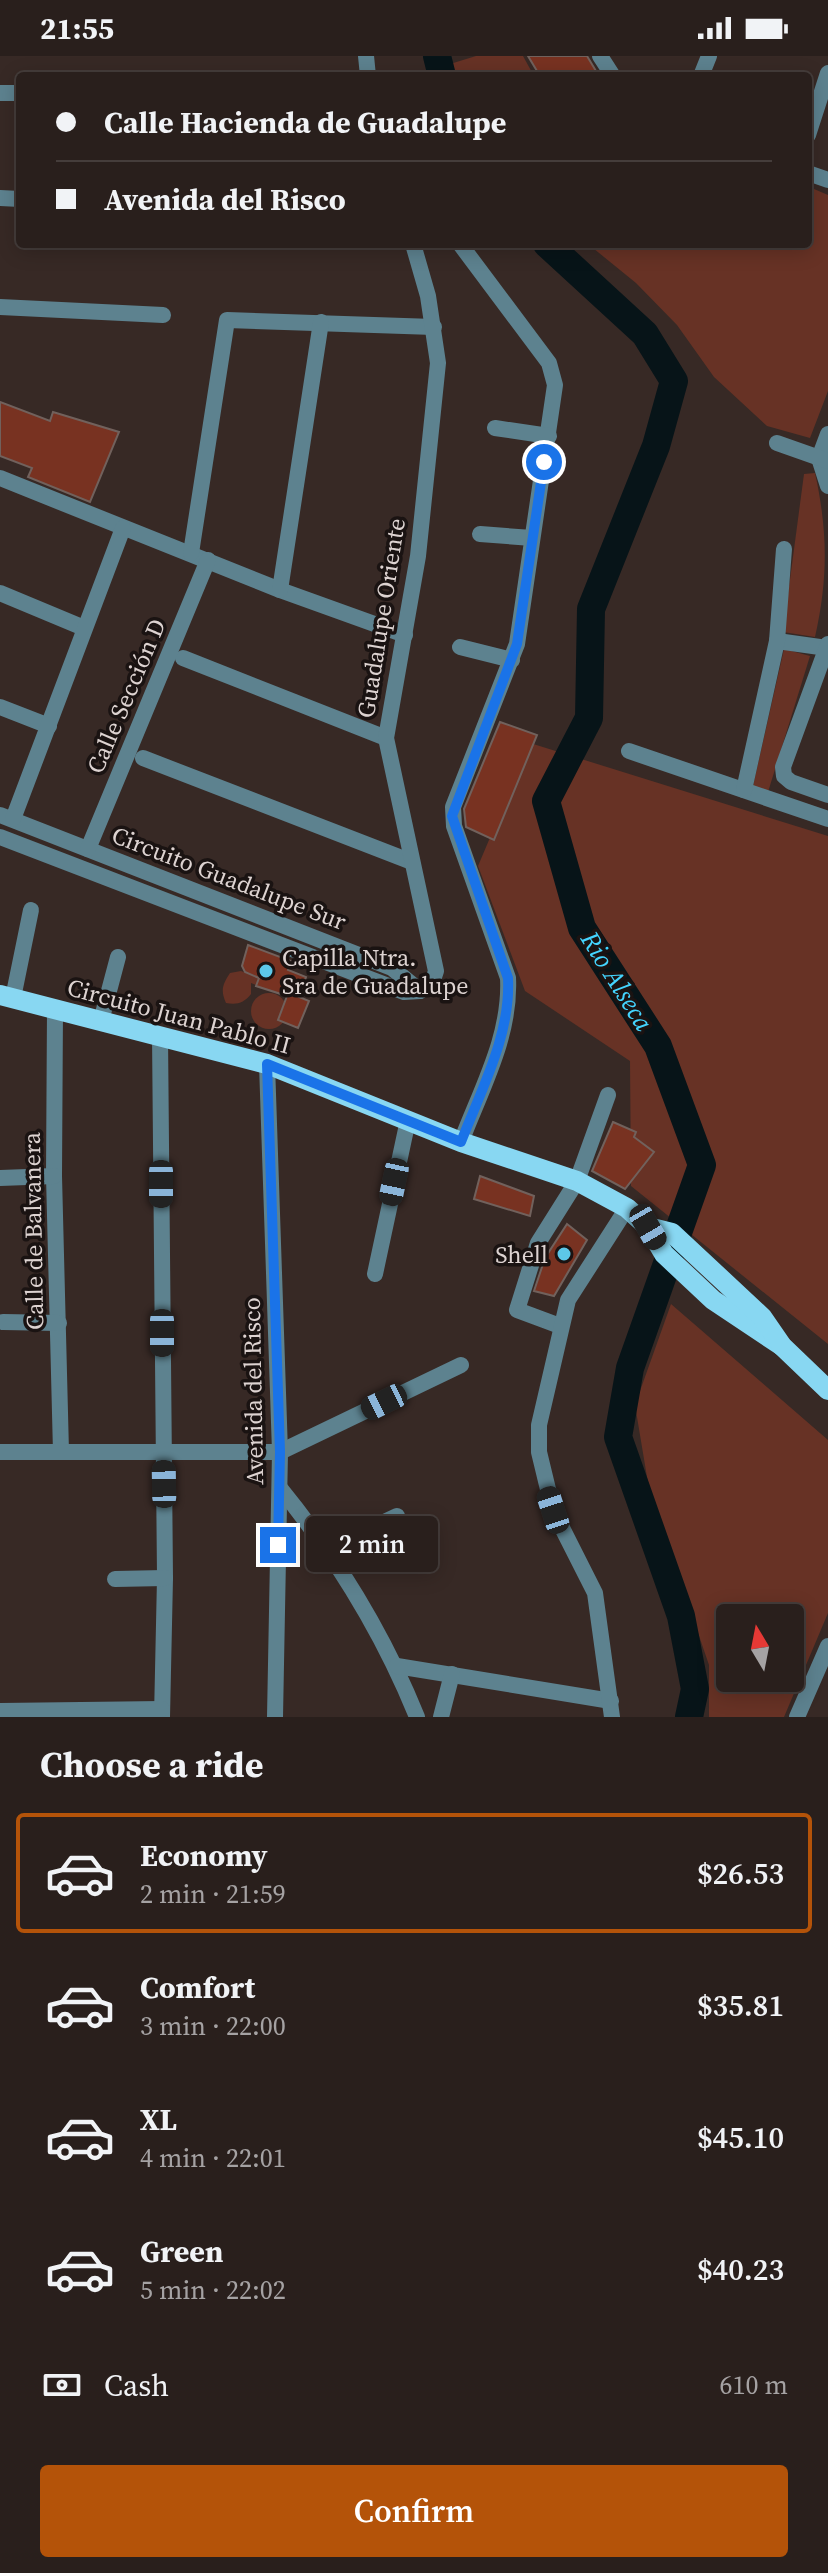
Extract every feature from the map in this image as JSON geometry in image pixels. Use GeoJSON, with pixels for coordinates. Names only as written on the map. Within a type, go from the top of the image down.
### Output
{"type":"FeatureCollection","features":[{"type":"Feature","properties":{"kind":"main road","name":"Circuito Juan Pablo II"},"geometry":{"type":"LineString","coordinates":[[6,996],[267,1064],[461,1142],[577,1181],[627,1208],[648,1227],[664,1254],[713,1300],[782,1346],[828,1390]]}},
{"type":"Feature","properties":{"kind":"main road","name":"Circuito Juan Pablo II"},"geometry":{"type":"LineString","coordinates":[[648,1227],[672,1233],[762,1317],[782,1346]]}},
{"type":"Feature","properties":{"kind":"street"},"geometry":{"type":"LineString","coordinates":[[812,123],[828,73]]}},
{"type":"Feature","properties":{"kind":"street","name":"Guadalupe Oriente"},"geometry":{"type":"LineString","coordinates":[[414,248],[434,327],[438,363],[434,419],[405,635],[386,738],[436,971],[432,983],[420,991]]}},
{"type":"Feature","properties":{"kind":"street"},"geometry":{"type":"LineString","coordinates":[[461,1142],[503,1033],[509,994],[508,978],[452,816],[512,660],[555,385],[549,363],[463,248]]}},
{"type":"Feature","properties":{"kind":"street"},"geometry":{"type":"LineString","coordinates":[[0,307],[163,315]]}},
{"type":"Feature","properties":{"kind":"street"},"geometry":{"type":"LineString","coordinates":[[191,553],[227,320],[434,327]]}},
{"type":"Feature","properties":{"kind":"street"},"geometry":{"type":"LineString","coordinates":[[280,590],[321,322]]}},
{"type":"Feature","properties":{"kind":"street"},"geometry":{"type":"LineString","coordinates":[[495,428],[549,436]]}},
{"type":"Feature","properties":{"kind":"street"},"geometry":{"type":"LineString","coordinates":[[828,434],[824,459],[828,486]]}},
{"type":"Feature","properties":{"kind":"street"},"geometry":{"type":"LineString","coordinates":[[777,443],[824,459]]}},
{"type":"Feature","properties":{"kind":"street"},"geometry":{"type":"LineString","coordinates":[[0,478],[280,590],[405,635]]}},
{"type":"Feature","properties":{"kind":"street"},"geometry":{"type":"LineString","coordinates":[[6,817],[49,726],[123,528]]}},
{"type":"Feature","properties":{"kind":"street"},"geometry":{"type":"LineString","coordinates":[[480,534],[532,538]]}},
{"type":"Feature","properties":{"kind":"street"},"geometry":{"type":"LineString","coordinates":[[744,790],[777,641],[784,549]]}},
{"type":"Feature","properties":{"kind":"street","name":"Calle Sección D"},"geometry":{"type":"LineString","coordinates":[[88,849],[208,560]]}},
{"type":"Feature","properties":{"kind":"street"},"geometry":{"type":"LineString","coordinates":[[0,593],[84,628]]}},
{"type":"Feature","properties":{"kind":"street"},"geometry":{"type":"LineString","coordinates":[[777,641],[827,646],[783,767],[784,776],[828,795]]}},
{"type":"Feature","properties":{"kind":"street"},"geometry":{"type":"LineString","coordinates":[[460,647],[512,660]]}},
{"type":"Feature","properties":{"kind":"street","name":"Calle Sección D"},"geometry":{"type":"LineString","coordinates":[[183,658],[386,738]]}},
{"type":"Feature","properties":{"kind":"street"},"geometry":{"type":"LineString","coordinates":[[0,707],[49,726]]}},
{"type":"Feature","properties":{"kind":"street"},"geometry":{"type":"LineString","coordinates":[[629,751],[828,819]]}},
{"type":"Feature","properties":{"kind":"street","name":"Calle Sección D"},"geometry":{"type":"LineString","coordinates":[[143,758],[412,862]]}},
{"type":"Feature","properties":{"kind":"street","name":"Circuito Guadalupe Sur"},"geometry":{"type":"LineString","coordinates":[[6,817],[392,968],[420,991]]}},
{"type":"Feature","properties":{"kind":"street","name":"Circuito Guadalupe Sur"},"geometry":{"type":"LineString","coordinates":[[0,837],[404,992],[420,991]]}},
{"type":"Feature","properties":{"kind":"street"},"geometry":{"type":"LineString","coordinates":[[185,908],[191,890]]}},
{"type":"Feature","properties":{"kind":"street"},"geometry":{"type":"LineString","coordinates":[[6,996],[31,910]]}},
{"type":"Feature","properties":{"kind":"street"},"geometry":{"type":"LineString","coordinates":[[101,1021],[118,957]]}},
{"type":"Feature","properties":{"kind":"street","name":"Calle de Balvanera"},"geometry":{"type":"LineString","coordinates":[[55,1009],[54,1176],[61,1452]]}},
{"type":"Feature","properties":{"kind":"street"},"geometry":{"type":"LineString","coordinates":[[0,1711],[162,1713],[165,1578],[160,1035]]}},
{"type":"Feature","properties":{"kind":"street","name":"Avenida del Risco"},"geometry":{"type":"LineString","coordinates":[[267,1064],[280,1452],[275,1717]]}},
{"type":"Feature","properties":{"kind":"street"},"geometry":{"type":"LineString","coordinates":[[560,1326],[517,1310],[538,1243],[577,1181],[608,1095]]}},
{"type":"Feature","properties":{"kind":"street"},"geometry":{"type":"LineString","coordinates":[[375,1274],[408,1120]]}},
{"type":"Feature","properties":{"kind":"street"},"geometry":{"type":"LineString","coordinates":[[0,1178],[54,1176]]}},
{"type":"Feature","properties":{"kind":"street"},"geometry":{"type":"LineString","coordinates":[[397,1666],[452,1674],[611,1709],[595,1593],[553,1510],[539,1452],[543,1397],[560,1326],[577,1282],[627,1208]]}},
{"type":"Feature","properties":{"kind":"street"},"geometry":{"type":"LineString","coordinates":[[3,1322],[59,1323]]}},
{"type":"Feature","properties":{"kind":"street"},"geometry":{"type":"LineString","coordinates":[[0,1452],[280,1452],[461,1365]]}},
{"type":"Feature","properties":{"kind":"street"},"geometry":{"type":"LineString","coordinates":[[280,1488],[329,1548],[397,1666],[417,1717]]}},
{"type":"Feature","properties":{"kind":"street"},"geometry":{"type":"LineString","coordinates":[[329,1548],[397,1516]]}},
{"type":"Feature","properties":{"kind":"street"},"geometry":{"type":"LineString","coordinates":[[115,1579],[165,1578]]}},
{"type":"Feature","properties":{"kind":"street"},"geometry":{"type":"LineString","coordinates":[[797,1717],[821,1680],[828,1646]]}},
{"type":"Feature","properties":{"kind":"street"},"geometry":{"type":"LineString","coordinates":[[441,1717],[452,1674]]}},
{"type":"Feature","properties":{"kind":"shaded area"},"geometry":{"type":"Polygon","coordinates":[[[476,56],[523,56],[532,72],[454,72],[450,64],[476,56]]]}},
{"type":"Feature","properties":{"kind":"shaded area"},"geometry":{"type":"Polygon","coordinates":[[[814,189],[828,195],[828,391],[810,438],[767,426],[714,377],[677,325],[636,283],[593,248],[812,248],[814,189]]]}},
{"type":"Feature","properties":{"kind":"shaded area"},"geometry":{"type":"Polygon","coordinates":[[[815,473],[825,555],[815,637],[783,632],[804,474],[815,473]]]}},
{"type":"Feature","properties":{"kind":"shaded area"},"geometry":{"type":"Polygon","coordinates":[[[784,649],[810,656],[768,792],[753,786],[784,649]]]}},
{"type":"Feature","properties":{"kind":"shaded area"},"geometry":{"type":"Polygon","coordinates":[[[530,743],[828,836],[828,1344],[631,1186],[630,1061],[525,991],[478,866],[530,743]]]}},
{"type":"Feature","properties":{"kind":"shaded area"},"geometry":{"type":"Polygon","coordinates":[[[241,971],[280,986],[277,993],[251,983],[251,994],[246,999],[226,1003],[223,991],[226,980],[230,973],[241,971]]]}},
{"type":"Feature","properties":{"kind":"shaded area"},"geometry":{"type":"Polygon","coordinates":[[[269,993],[281,999],[287,1011],[281,1023],[269,1029],[257,1023],[251,1011],[257,999],[269,993]]]}},
{"type":"Feature","properties":{"kind":"shaded area"},"geometry":{"type":"Polygon","coordinates":[[[671,1304],[828,1440],[828,1613],[804,1670],[804,1604],[716,1604],[716,1692],[795,1692],[784,1717],[709,1717],[709,1665],[649,1489],[635,1405],[671,1304]]]}},
{"type":"Feature","properties":{"kind":"building"},"geometry":{"type":"Polygon","coordinates":[[[528,56],[587,56],[597,72],[538,72],[528,56]]]}},
{"type":"Feature","properties":{"kind":"building"},"geometry":{"type":"Polygon","coordinates":[[[0,402],[50,421],[53,412],[119,432],[90,502],[28,477],[32,468],[0,456],[0,402]]]}},
{"type":"Feature","properties":{"kind":"building"},"geometry":{"type":"Polygon","coordinates":[[[500,722],[537,735],[494,840],[466,827],[464,809],[500,722]]]}},
{"type":"Feature","properties":{"kind":"building"},"geometry":{"type":"Polygon","coordinates":[[[248,945],[291,961],[288,970],[306,977],[299,997],[309,1001],[298,1028],[278,1020],[287,996],[256,986],[259,978],[245,972],[242,966],[248,945]]]}},
{"type":"Feature","properties":{"kind":"building"},"geometry":{"type":"Polygon","coordinates":[[[613,1122],[636,1132],[634,1137],[654,1152],[625,1189],[592,1171],[613,1122]]]}},
{"type":"Feature","properties":{"kind":"building"},"geometry":{"type":"Polygon","coordinates":[[[480,1176],[534,1196],[530,1216],[474,1199],[480,1176]]]}},
{"type":"Feature","properties":{"kind":"building","name":"Shell"},"geometry":{"type":"Polygon","coordinates":[[[567,1224],[587,1240],[554,1296],[534,1291],[545,1258],[567,1224]]]}},
{"type":"Feature","properties":{"kind":"waterway","name":"Rio Alseca"},"geometry":{"type":"LineString","coordinates":[[437,56],[441,72]]}},
{"type":"Feature","properties":{"kind":"waterway","name":"Rio Alseca"},"geometry":{"type":"LineString","coordinates":[[551,248],[645,334],[674,381],[656,446],[591,609],[589,718],[546,801],[582,928],[658,1046],[702,1165],[630,1368],[618,1437],[681,1616],[695,1689],[689,1717]]}},
{"type":"Feature","properties":{"kind":"place","name":"Capilla Ntra. Sra de Guadalupe"},"geometry":{"type":"Point","coordinates":[266,971]}},
{"type":"Feature","properties":{"kind":"place","name":"Shell"},"geometry":{"type":"Point","coordinates":[564,1254]}},
{"type":"Feature","properties":{"kind":"route"},"geometry":{"type":"LineString","coordinates":[[278,1545],[280,1452],[267,1064],[461,1142],[503,1033],[509,994],[508,978],[454,826],[453,807],[517,644],[544,462]]}}]}
